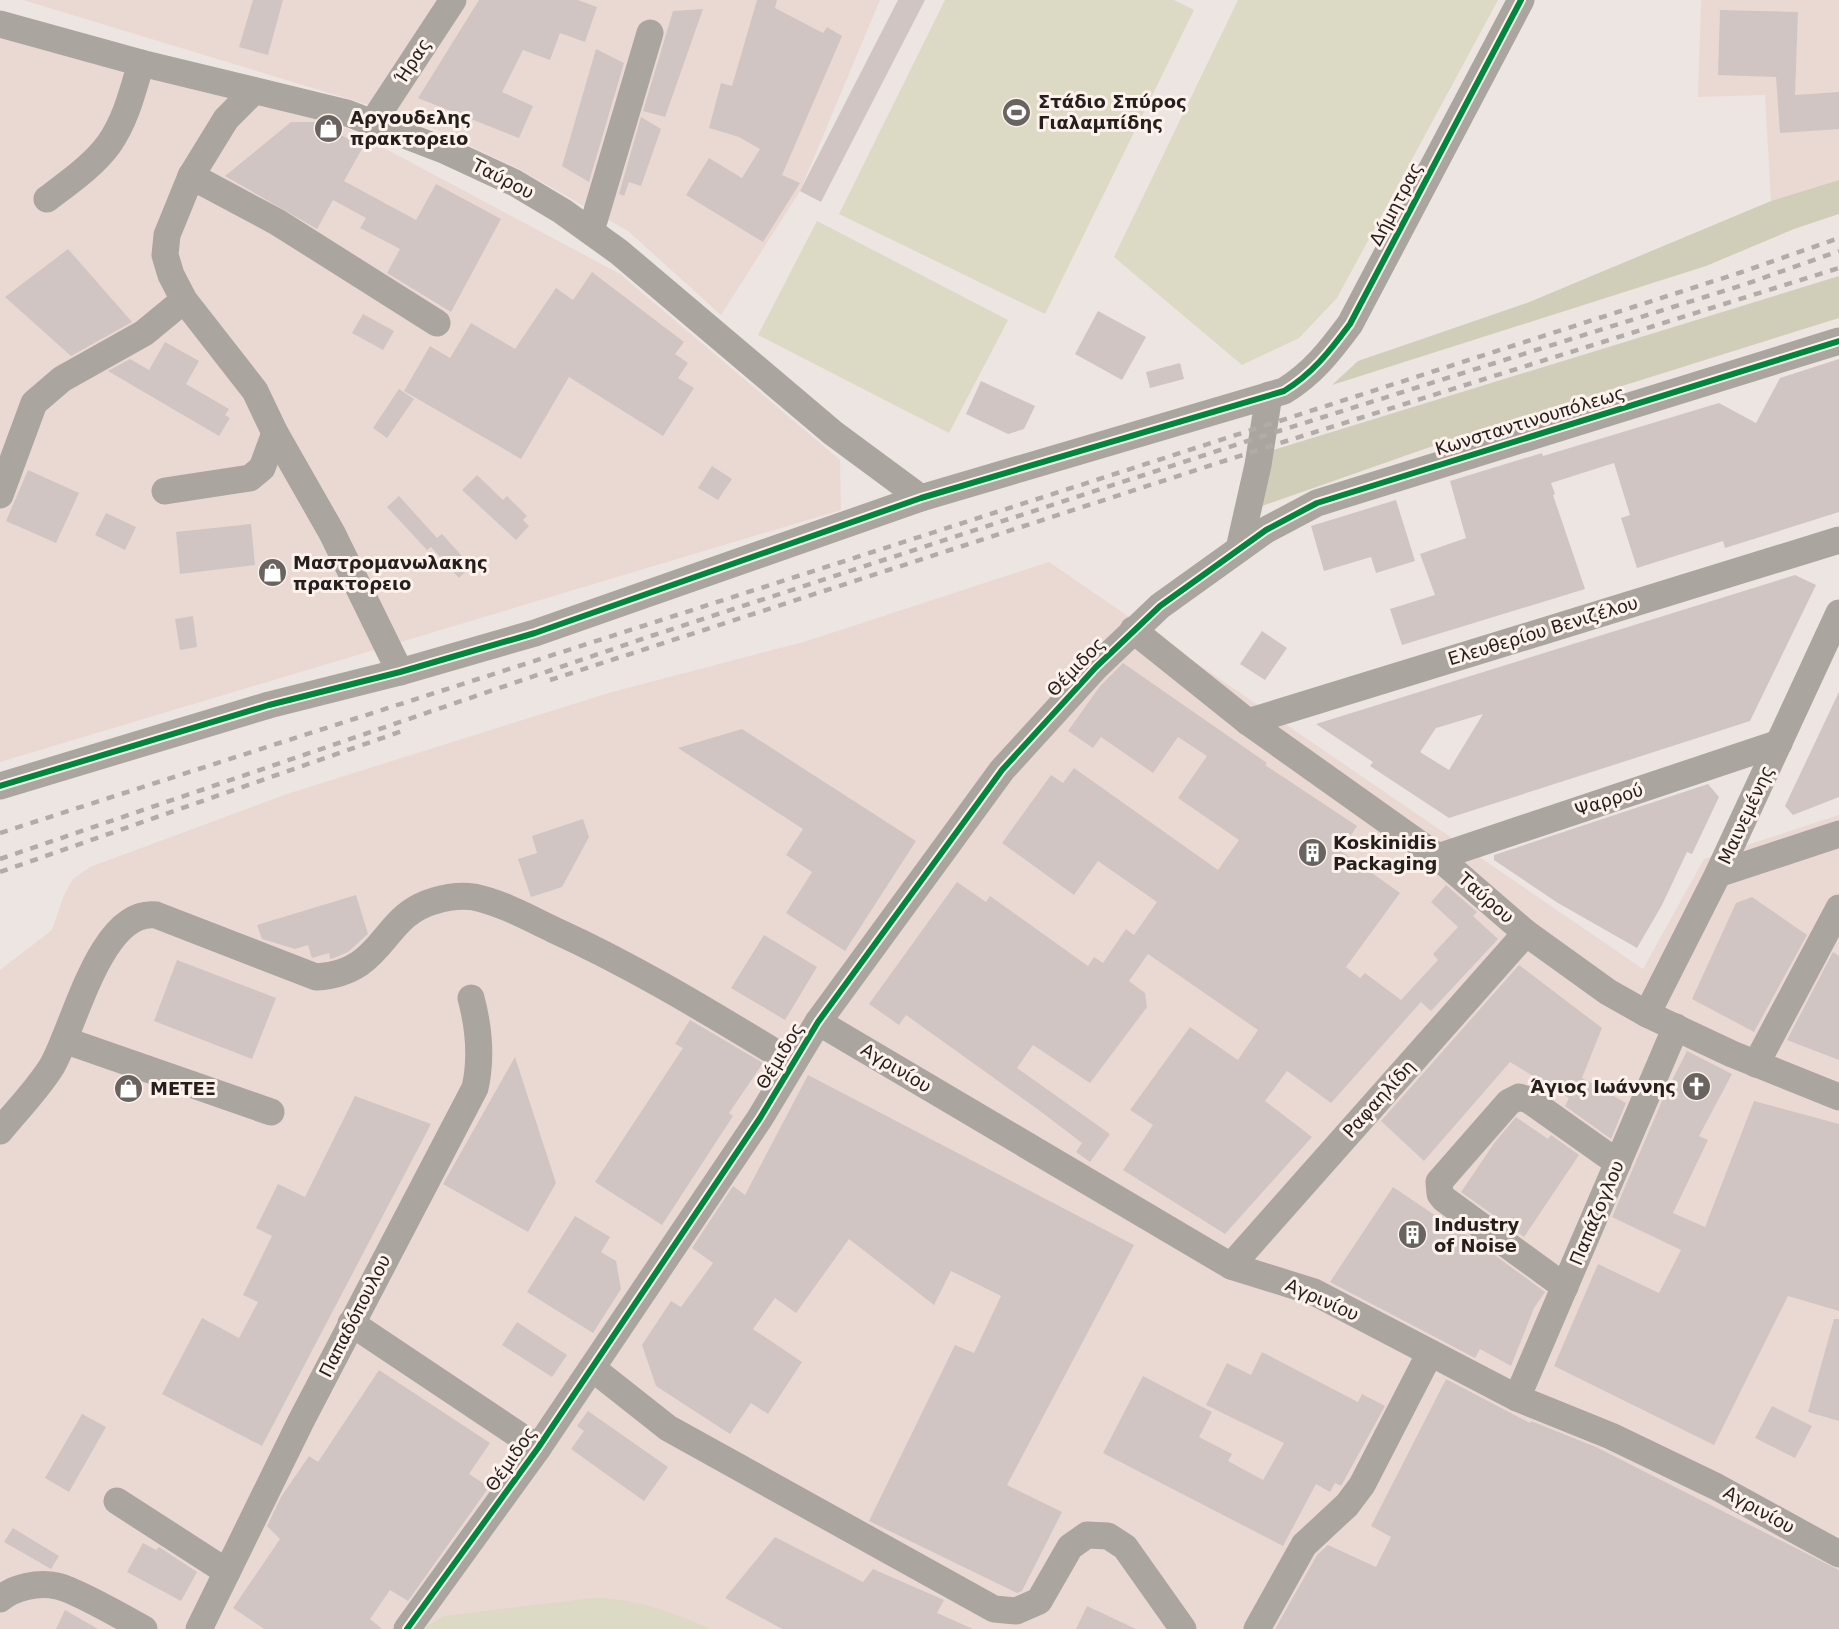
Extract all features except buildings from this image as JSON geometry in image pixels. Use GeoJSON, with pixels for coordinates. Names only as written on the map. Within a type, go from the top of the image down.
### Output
{"type":"FeatureCollection","features":[{"type":"Feature","properties":{"kind":"street","name":"Ήρας"},"geometry":{"type":"LineString","coordinates":[[373,122],[453,0]]}},
{"type":"Feature","properties":{"kind":"street","name":"Δήμητρας"},"geometry":{"type":"LineString","coordinates":[[0,786],[269,705],[400,672],[535,633],[921,498],[1284,391],[1301,380],[1321,362],[1350,324],[1521,0]]}},
{"type":"Feature","properties":{"kind":"street","name":"Ταύρου"},"geometry":{"type":"LineString","coordinates":[[0,24],[141,63],[347,113],[446,151],[515,183],[591,231],[833,433],[921,498]]}},
{"type":"Feature","properties":{"kind":"street"},"geometry":{"type":"LineString","coordinates":[[591,231],[650,33]]}},
{"type":"Feature","properties":{"kind":"street"},"geometry":{"type":"LineString","coordinates":[[47,199],[88,167],[109,144],[126,111],[141,63]]}},
{"type":"Feature","properties":{"kind":"street"},"geometry":{"type":"LineString","coordinates":[[254,91],[226,119],[191,176],[167,235],[165,255],[171,275],[184,300],[255,391],[275,433],[332,533],[400,672]]}},
{"type":"Feature","properties":{"kind":"street"},"geometry":{"type":"LineString","coordinates":[[191,176],[277,222],[437,322]]}},
{"type":"Feature","properties":{"kind":"street"},"geometry":{"type":"LineString","coordinates":[[0,495],[34,403],[62,379],[144,333],[184,300]]}},
{"type":"Feature","properties":{"kind":"street","name":"Κωνσταντινουπόλεως"},"geometry":{"type":"LineString","coordinates":[[1239,549],[1287,517],[1317,503],[1839,341]]}},
{"type":"Feature","properties":{"kind":"street"},"geometry":{"type":"LineString","coordinates":[[1239,549],[1252,496],[1269,395]]}},
{"type":"Feature","properties":{"kind":"street"},"geometry":{"type":"LineString","coordinates":[[165,491],[250,478],[262,468],[275,433]]}},
{"type":"Feature","properties":{"kind":"street","name":"Ελευθερίου Βενιζέλου"},"geometry":{"type":"LineString","coordinates":[[1248,722],[1839,540]]}},
{"type":"Feature","properties":{"kind":"street","name":"Θέμιδος"},"geometry":{"type":"LineString","coordinates":[[407,1629],[538,1448],[760,1118],[818,1022],[1002,770],[1058,707],[1132,630],[1160,606],[1239,549]]}},
{"type":"Feature","properties":{"kind":"street","name":"Μαινεμένης"},"geometry":{"type":"LineString","coordinates":[[1647,1014],[1718,874],[1839,613]]}},
{"type":"Feature","properties":{"kind":"street","name":"Ταύρου"},"geometry":{"type":"LineString","coordinates":[[1132,630],[1248,722],[1438,857],[1526,933],[1608,992],[1676,1028],[1756,1064],[1839,1097]]}},
{"type":"Feature","properties":{"kind":"street","name":"Ψαρρού"},"geometry":{"type":"LineString","coordinates":[[1438,857],[1779,743]]}},
{"type":"Feature","properties":{"kind":"street"},"geometry":{"type":"LineString","coordinates":[[1718,874],[1838,837]]}},
{"type":"Feature","properties":{"kind":"street"},"geometry":{"type":"LineString","coordinates":[[0,1131],[51,1067],[84,988],[102,955],[120,930],[137,916],[156,915],[316,977],[343,973],[368,959],[411,911],[431,902],[457,896],[492,902],[592,947],[651,978],[793,1063]]}},
{"type":"Feature","properties":{"kind":"street"},"geometry":{"type":"LineString","coordinates":[[1756,1064],[1839,908]]}},
{"type":"Feature","properties":{"kind":"street","name":"Ραφαηλίδη"},"geometry":{"type":"LineString","coordinates":[[1231,1266],[1526,933]]}},
{"type":"Feature","properties":{"kind":"street","name":"Παπαδόπουλου"},"geometry":{"type":"LineString","coordinates":[[199,1629],[351,1323],[475,1088],[480,1046],[471,998]]}},
{"type":"Feature","properties":{"kind":"street","name":"Αγρινίου"},"geometry":{"type":"LineString","coordinates":[[818,1022],[1231,1266],[1314,1292],[1517,1398],[1611,1436],[1717,1487],[1839,1554]]}},
{"type":"Feature","properties":{"kind":"street","name":"Παπάζογλου"},"geometry":{"type":"LineString","coordinates":[[1517,1398],[1676,1028]]}},
{"type":"Feature","properties":{"kind":"street"},"geometry":{"type":"LineString","coordinates":[[64,1040],[271,1112]]}},
{"type":"Feature","properties":{"kind":"street"},"geometry":{"type":"LineString","coordinates":[[1564,1287],[1444,1199],[1440,1194],[1438,1182],[1509,1102],[1519,1097],[1529,1100],[1618,1162]]}},
{"type":"Feature","properties":{"kind":"street"},"geometry":{"type":"LineString","coordinates":[[351,1323],[538,1448]]}},
{"type":"Feature","properties":{"kind":"street"},"geometry":{"type":"LineString","coordinates":[[1257,1629],[1304,1545],[1358,1492],[1430,1353]]}},
{"type":"Feature","properties":{"kind":"street"},"geometry":{"type":"LineString","coordinates":[[592,1368],[668,1428],[994,1609],[1016,1611],[1039,1601],[1070,1547],[1088,1535],[1108,1536],[1125,1547],[1183,1629]]}},
{"type":"Feature","properties":{"kind":"street"},"geometry":{"type":"LineString","coordinates":[[117,1501],[227,1572]]}},
{"type":"Feature","properties":{"kind":"street"},"geometry":{"type":"LineString","coordinates":[[0,1599],[8,1593],[26,1587],[58,1586],[144,1629]]}},
{"type":"Feature","properties":{"kind":"shaded area"},"geometry":{"type":"Polygon","coordinates":[[[23,0],[880,0],[800,191],[721,315],[628,231],[517,168],[408,117],[23,0]]]}},
{"type":"Feature","properties":{"kind":"shaded area","name":"Στάδιο Σπύρος Γιαλαμπίδης"},"geometry":{"type":"Polygon","coordinates":[[[945,0],[1174,0],[1194,10],[1045,314],[839,214],[945,0]]]}},
{"type":"Feature","properties":{"kind":"shaded area"},"geometry":{"type":"Polygon","coordinates":[[[1238,0],[1498,0],[1337,298],[1299,338],[1242,365],[1114,257],[1238,0]]]}},
{"type":"Feature","properties":{"kind":"shaded area"},"geometry":{"type":"Polygon","coordinates":[[[1701,0],[1839,0],[1839,180],[1771,201],[1765,95],[1698,97],[1701,0]]]}},
{"type":"Feature","properties":{"kind":"shaded area"},"geometry":{"type":"Polygon","coordinates":[[[0,35],[335,122],[620,274],[840,460],[841,510],[0,762],[0,35]]]}},
{"type":"Feature","properties":{"kind":"shaded area"},"geometry":{"type":"Polygon","coordinates":[[[1839,180],[1839,214],[1794,229],[1706,266],[1332,385],[1358,361],[1527,303],[1771,201],[1839,180]]]}},
{"type":"Feature","properties":{"kind":"shaded area"},"geometry":{"type":"Polygon","coordinates":[[[817,221],[1008,320],[949,433],[758,335],[817,221]]]}},
{"type":"Feature","properties":{"kind":"shaded area"},"geometry":{"type":"Polygon","coordinates":[[[1839,276],[1839,318],[1453,439],[1259,507],[1267,452],[1839,276]]]}},
{"type":"Feature","properties":{"kind":"shaded area"},"geometry":{"type":"Polygon","coordinates":[[[1049,562],[1643,969],[1704,859],[1839,815],[1839,1629],[0,1629],[0,970],[52,930],[64,895],[73,879],[90,867],[290,793],[612,692],[807,641],[1049,562]]]}},
{"type":"Feature","properties":{"kind":"shaded area"},"geometry":{"type":"Polygon","coordinates":[[[593,1598],[638,1603],[710,1629],[422,1629],[444,1616],[593,1598]]]}},
{"type":"Feature","properties":{"kind":"railway"},"geometry":{"type":"LineString","coordinates":[[0,833],[1742,272],[1839,238]]}},
{"type":"Feature","properties":{"kind":"railway"},"geometry":{"type":"LineString","coordinates":[[0,859],[651,636],[1263,436],[1746,284],[1839,251]]}},
{"type":"Feature","properties":{"kind":"railway"},"geometry":{"type":"LineString","coordinates":[[550,680],[1261,449],[1839,268]]}},
{"type":"Feature","properties":{"kind":"railway"},"geometry":{"type":"LineString","coordinates":[[0,872],[405,730]]}},
{"type":"Feature","properties":{"kind":"cycle path"},"geometry":{"type":"LineString","coordinates":[[0,786],[269,705],[400,672],[535,633],[921,498],[1284,391],[1320,361],[1350,324],[1521,0]]}},
{"type":"Feature","properties":{"kind":"cycle path"},"geometry":{"type":"LineString","coordinates":[[407,1629],[538,1448],[760,1118],[818,1022],[1002,770],[1096,667],[1160,606],[1266,530],[1317,503],[1839,341]]}},
{"type":"Feature","properties":{"kind":"place","name":"Στάδιο Σπύρος Γιαλαμπίδης"},"geometry":{"type":"Point","coordinates":[1017,112]}},
{"type":"Feature","properties":{"kind":"place","name":"Αργουδελης πρακτορειο"},"geometry":{"type":"Point","coordinates":[329,128]}},
{"type":"Feature","properties":{"kind":"place","name":"Μαστρομανωλακης πρακτορειο"},"geometry":{"type":"Point","coordinates":[272,573]}},
{"type":"Feature","properties":{"kind":"place","name":"Koskinidis Packaging"},"geometry":{"type":"Point","coordinates":[1312,853]}},
{"type":"Feature","properties":{"kind":"place","name":"Άγιος Ιωάννης"},"geometry":{"type":"Point","coordinates":[1697,1087]}},
{"type":"Feature","properties":{"kind":"place","name":"ΜΕΤΕΞ"},"geometry":{"type":"Point","coordinates":[129,1089]}},
{"type":"Feature","properties":{"kind":"place","name":"Industry of Noise"},"geometry":{"type":"Point","coordinates":[1413,1235]}}]}
